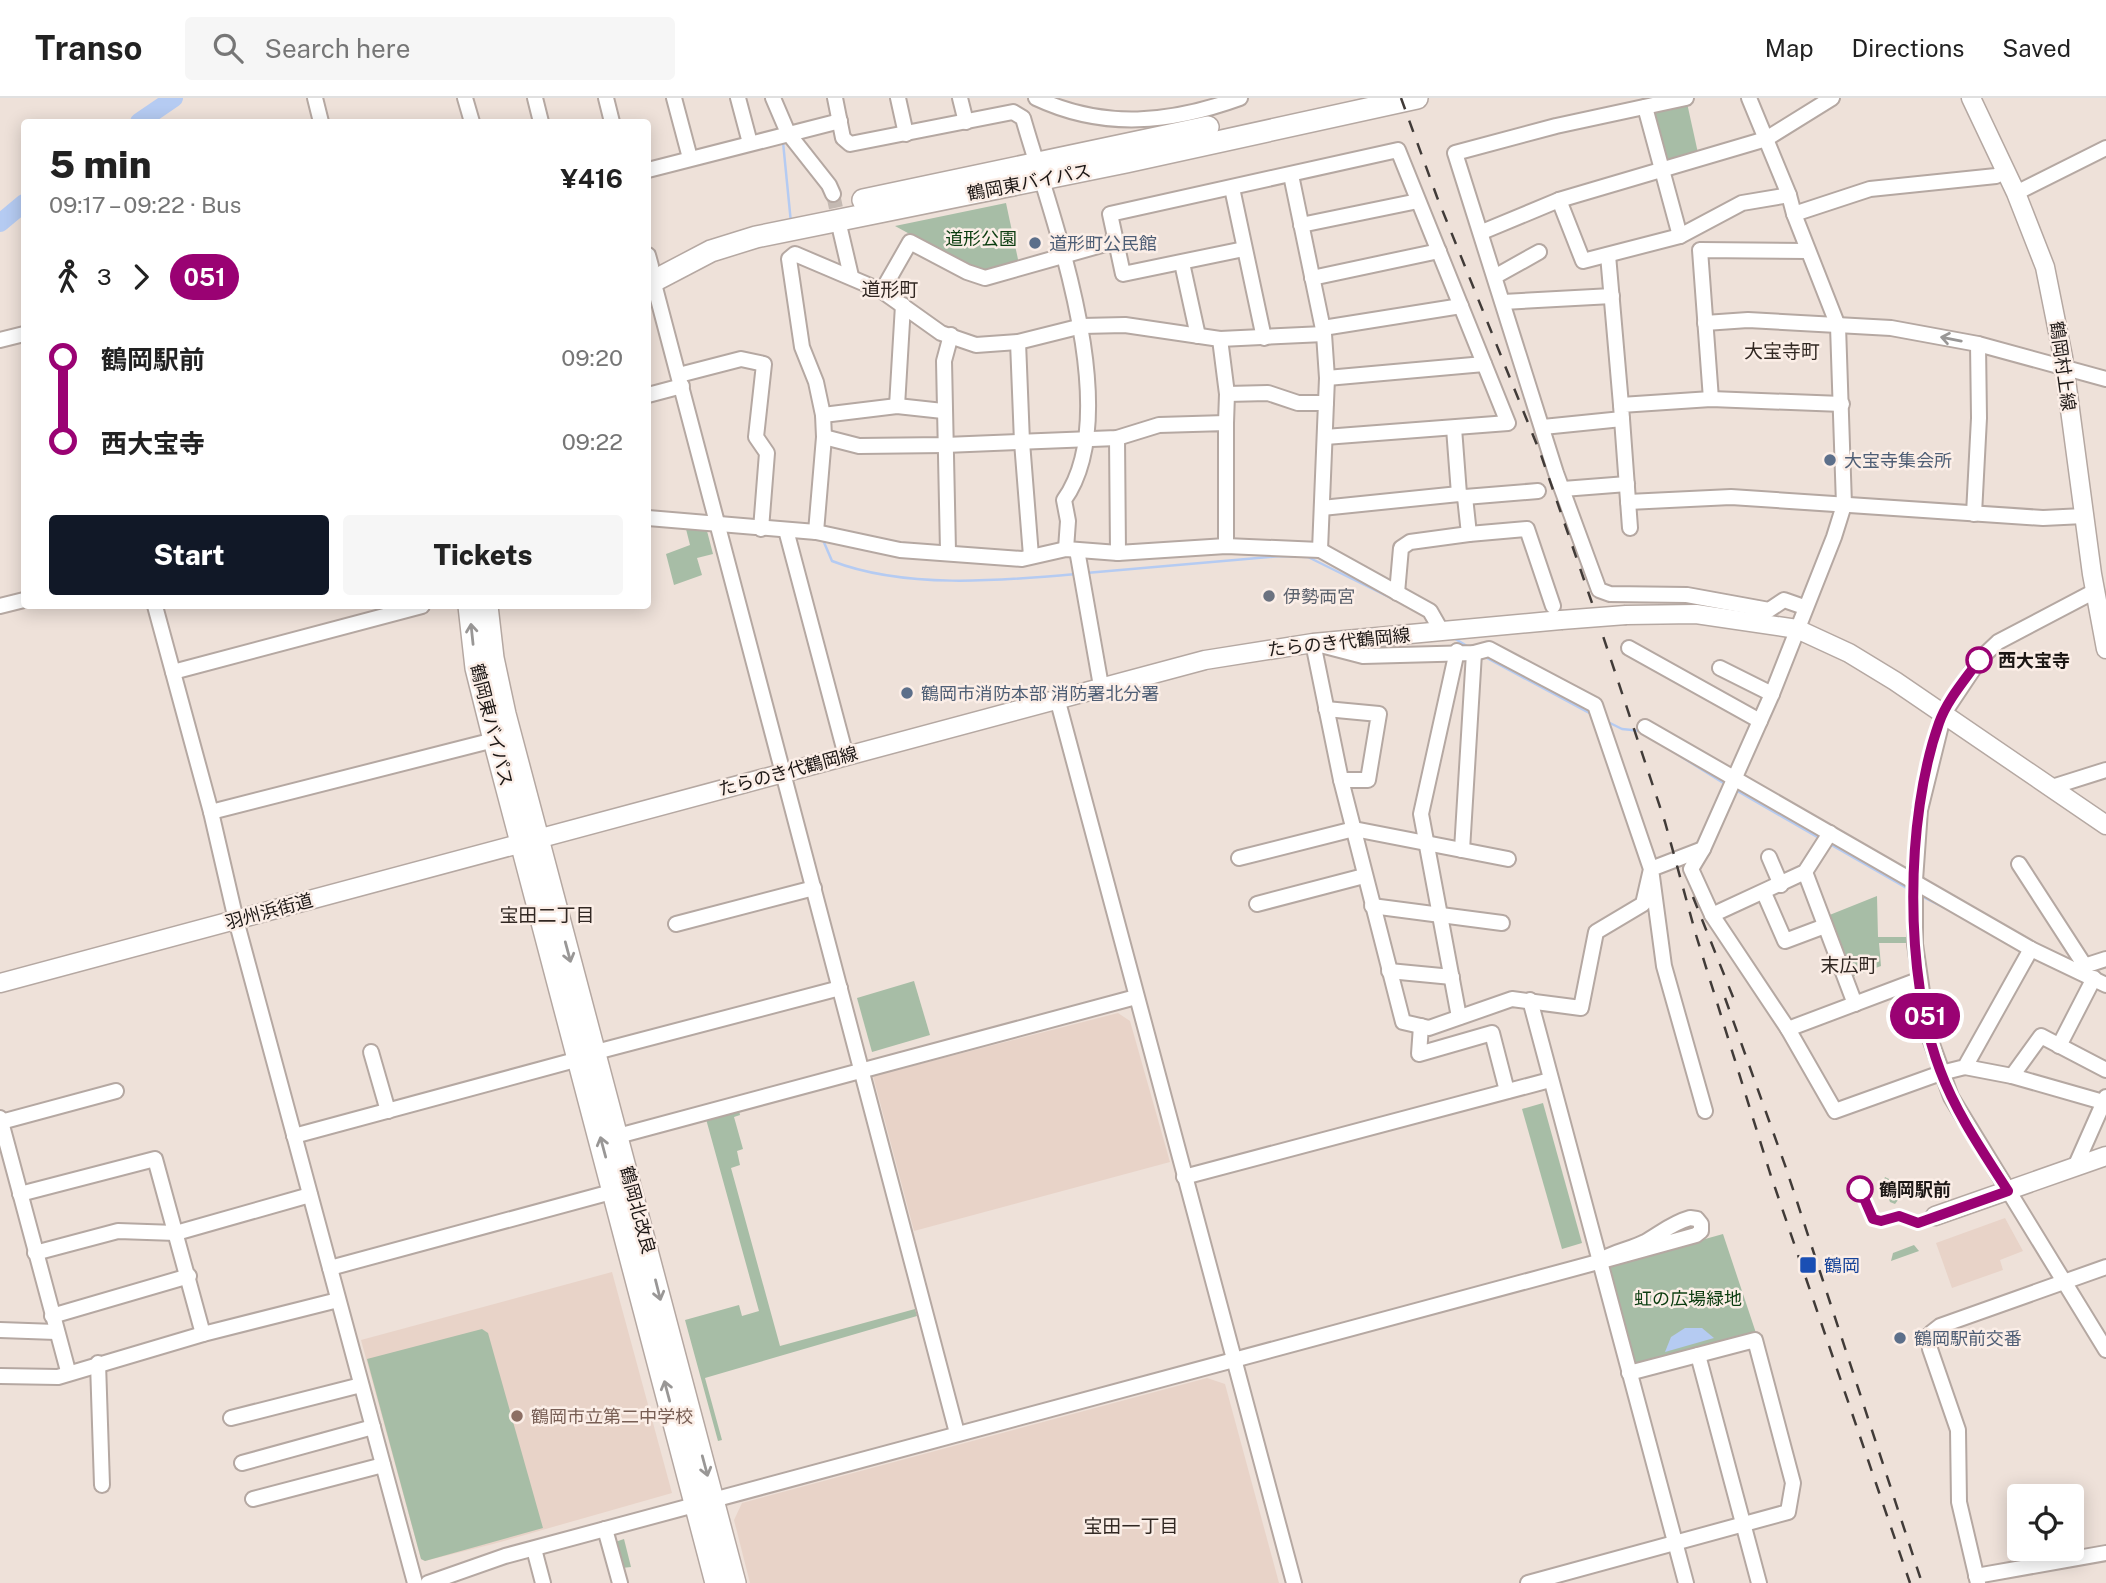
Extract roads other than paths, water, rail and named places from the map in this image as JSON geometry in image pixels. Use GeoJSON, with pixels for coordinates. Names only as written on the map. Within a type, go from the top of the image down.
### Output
{"type":"FeatureCollection","features":[{"type":"Feature","properties":{"kind":"highway","name":"鶴岡東バイパス"},"geometry":{"type":"LineString","coordinates":[[651,270],[756,237],[1354,98]]}},
{"type":"Feature","properties":{"kind":"highway","name":"鶴岡東バイパス"},"geometry":{"type":"LineString","coordinates":[[1038,171],[1417,98]]}},
{"type":"Feature","properties":{"kind":"highway","name":"鶴岡東バイパス"},"geometry":{"type":"LineString","coordinates":[[469,609],[476,668],[494,740],[529,841]]}},
{"type":"Feature","properties":{"kind":"highway","name":"鶴岡東バイパス"},"geometry":{"type":"LineString","coordinates":[[487,609],[498,683],[529,841]]}},
{"type":"Feature","properties":{"kind":"highway","name":"鶴岡北改良"},"geometry":{"type":"LineString","coordinates":[[529,841],[587,1055],[615,1191],[705,1502],[735,1583]]}},
{"type":"Feature","properties":{"kind":"highway","name":"鶴岡北改良"},"geometry":{"type":"LineString","coordinates":[[587,1055],[618,1136],[705,1502],[716,1583]]}},
{"type":"Feature","properties":{"kind":"main road","name":"鶴岡村上線"},"geometry":{"type":"LineString","coordinates":[[1971,98],[2016,193],[2045,267],[2064,369],[2106,649]]}},
{"type":"Feature","properties":{"kind":"main road","name":"たらのき代鶴岡線"},"geometry":{"type":"LineString","coordinates":[[529,841],[1205,660],[1313,643],[1442,632],[1557,613],[1696,614],[1797,629],[1849,653],[1944,713],[2106,825]]}},
{"type":"Feature","properties":{"kind":"main road","name":"羽州浜街道"},"geometry":{"type":"LineString","coordinates":[[0,983],[529,841]]}},
{"type":"Feature","properties":{"kind":"main road"},"geometry":{"type":"LineString","coordinates":[[1936,1216],[2106,1156]]}},
{"type":"Feature","properties":{"kind":"street"},"geometry":{"type":"LineString","coordinates":[[315,98],[320,119]]}},
{"type":"Feature","properties":{"kind":"street"},"geometry":{"type":"LineString","coordinates":[[465,98],[471,119]]}},
{"type":"Feature","properties":{"kind":"street"},"geometry":{"type":"LineString","coordinates":[[535,98],[540,119]]}},
{"type":"Feature","properties":{"kind":"street"},"geometry":{"type":"LineString","coordinates":[[606,98],[611,119]]}},
{"type":"Feature","properties":{"kind":"street"},"geometry":{"type":"LineString","coordinates":[[674,98],[690,158]]}},
{"type":"Feature","properties":{"kind":"street"},"geometry":{"type":"LineString","coordinates":[[738,98],[750,143]]}},
{"type":"Feature","properties":{"kind":"street"},"geometry":{"type":"LineString","coordinates":[[773,98],[788,133],[829,185],[833,194]]}},
{"type":"Feature","properties":{"kind":"street"},"geometry":{"type":"LineString","coordinates":[[835,98],[843,138],[850,144],[1018,113],[1023,118],[1082,326],[1086,439],[1075,484],[1064,500],[1071,549],[1101,686]]}},
{"type":"Feature","properties":{"kind":"street"},"geometry":{"type":"LineString","coordinates":[[898,98],[906,134]]}},
{"type":"Feature","properties":{"kind":"street"},"geometry":{"type":"LineString","coordinates":[[960,98],[966,122]]}},
{"type":"Feature","properties":{"kind":"street"},"geometry":{"type":"LineString","coordinates":[[1036,98],[1106,119],[1131,121],[1195,114],[1240,98]]}},
{"type":"Feature","properties":{"kind":"street"},"geometry":{"type":"LineString","coordinates":[[1686,98],[1556,126],[1455,153],[1563,489],[1599,590],[1610,594],[1687,595],[1769,610],[1784,600],[1804,607]]}},
{"type":"Feature","properties":{"kind":"street"},"geometry":{"type":"LineString","coordinates":[[1749,98],[1838,326],[1844,505],[1835,537],[1804,607],[1772,694],[1703,849],[1691,869],[1712,915],[1788,1029],[1835,1111],[1941,1073],[1965,1068],[2012,1076],[2105,1099],[2075,1167]]}},
{"type":"Feature","properties":{"kind":"street"},"geometry":{"type":"LineString","coordinates":[[1482,232],[1559,200],[1766,139],[1832,98]]}},
{"type":"Feature","properties":{"kind":"street"},"geometry":{"type":"LineString","coordinates":[[1645,107],[1680,236]]}},
{"type":"Feature","properties":{"kind":"street"},"geometry":{"type":"LineString","coordinates":[[651,169],[839,121]]}},
{"type":"Feature","properties":{"kind":"street"},"geometry":{"type":"LineString","coordinates":[[2016,193],[2106,148]]}},
{"type":"Feature","properties":{"kind":"street"},"geometry":{"type":"LineString","coordinates":[[1244,249],[1123,274],[1110,214],[1398,150],[1508,423],[1325,437]]}},
{"type":"Feature","properties":{"kind":"street"},"geometry":{"type":"LineString","coordinates":[[1794,214],[1870,189],[1996,176],[2006,171]]}},
{"type":"Feature","properties":{"kind":"street"},"geometry":{"type":"LineString","coordinates":[[1291,175],[1323,331],[1327,378],[1321,550]]}},
{"type":"Feature","properties":{"kind":"street"},"geometry":{"type":"LineString","coordinates":[[1232,188],[1264,338]]}},
{"type":"Feature","properties":{"kind":"street"},"geometry":{"type":"LineString","coordinates":[[1559,200],[1583,261],[1680,236],[1742,203],[1789,195]]}},
{"type":"Feature","properties":{"kind":"street"},"geometry":{"type":"LineString","coordinates":[[1301,225],[1418,201]]}},
{"type":"Feature","properties":{"kind":"street"},"geometry":{"type":"LineString","coordinates":[[840,229],[851,275]]}},
{"type":"Feature","properties":{"kind":"street"},"geometry":{"type":"LineString","coordinates":[[881,291],[910,242],[967,272],[985,278],[1116,241]]}},
{"type":"Feature","properties":{"kind":"street"},"geometry":{"type":"LineString","coordinates":[[1711,399],[1700,250],[1808,251]]}},
{"type":"Feature","properties":{"kind":"street"},"geometry":{"type":"LineString","coordinates":[[1312,278],[1438,251]]}},
{"type":"Feature","properties":{"kind":"street"},"geometry":{"type":"LineString","coordinates":[[1496,276],[1539,252]]}},
{"type":"Feature","properties":{"kind":"street"},"geometry":{"type":"LineString","coordinates":[[816,532],[824,437],[823,415],[816,382],[802,347],[789,259],[795,254],[851,275],[881,291],[941,333],[976,345],[1018,342],[1082,326],[1125,326],[1220,339],[1264,338],[1323,331],[1461,306]]}},
{"type":"Feature","properties":{"kind":"street"},"geometry":{"type":"LineString","coordinates":[[1608,255],[1630,528]]}},
{"type":"Feature","properties":{"kind":"street"},"geometry":{"type":"LineString","coordinates":[[1182,263],[1198,336]]}},
{"type":"Feature","properties":{"kind":"street"},"geometry":{"type":"LineString","coordinates":[[651,278],[957,1433]]}},
{"type":"Feature","properties":{"kind":"street"},"geometry":{"type":"LineString","coordinates":[[1503,302],[1612,296]]}},
{"type":"Feature","properties":{"kind":"street"},"geometry":{"type":"LineString","coordinates":[[897,406],[903,306]]}},
{"type":"Feature","properties":{"kind":"street"},"geometry":{"type":"LineString","coordinates":[[1705,323],[1748,320],[1891,328],[1978,344],[2106,379]]}},
{"type":"Feature","properties":{"kind":"street"},"geometry":{"type":"LineString","coordinates":[[0,340],[21,335]]}},
{"type":"Feature","properties":{"kind":"street"},"geometry":{"type":"LineString","coordinates":[[948,551],[949,488],[943,411],[944,361],[951,335]]}},
{"type":"Feature","properties":{"kind":"street"},"geometry":{"type":"LineString","coordinates":[[1220,339],[1227,394],[1226,545]]}},
{"type":"Feature","properties":{"kind":"street"},"geometry":{"type":"LineString","coordinates":[[1018,342],[1031,556]]}},
{"type":"Feature","properties":{"kind":"street"},"geometry":{"type":"LineString","coordinates":[[1974,514],[1979,418],[1978,344]]}},
{"type":"Feature","properties":{"kind":"street"},"geometry":{"type":"LineString","coordinates":[[651,394],[741,359],[764,364],[756,437],[768,453],[761,529]]}},
{"type":"Feature","properties":{"kind":"street"},"geometry":{"type":"LineString","coordinates":[[1327,378],[1484,364]]}},
{"type":"Feature","properties":{"kind":"street"},"geometry":{"type":"LineString","coordinates":[[1227,394],[1268,393],[1298,402],[1326,403]]}},
{"type":"Feature","properties":{"kind":"street"},"geometry":{"type":"LineString","coordinates":[[1543,427],[1711,399],[1842,404]]}},
{"type":"Feature","properties":{"kind":"street"},"geometry":{"type":"LineString","coordinates":[[823,415],[897,406],[943,411]]}},
{"type":"Feature","properties":{"kind":"street"},"geometry":{"type":"LineString","coordinates":[[824,437],[859,446],[945,445],[1117,438],[1159,425],[1226,423]]}},
{"type":"Feature","properties":{"kind":"street"},"geometry":{"type":"LineString","coordinates":[[1454,428],[1469,534]]}},
{"type":"Feature","properties":{"kind":"street"},"geometry":{"type":"LineString","coordinates":[[1117,438],[1118,553]]}},
{"type":"Feature","properties":{"kind":"street"},"geometry":{"type":"LineString","coordinates":[[1563,489],[1627,484]]}},
{"type":"Feature","properties":{"kind":"street"},"geometry":{"type":"LineString","coordinates":[[1322,508],[1538,491]]}},
{"type":"Feature","properties":{"kind":"street"},"geometry":{"type":"LineString","coordinates":[[1628,502],[1731,497],[2043,518],[2084,516]]}},
{"type":"Feature","properties":{"kind":"street"},"geometry":{"type":"LineString","coordinates":[[651,518],[816,532],[900,550],[948,551],[1022,559],[1071,549],[1118,553],[1226,545],[1321,550],[1430,611],[1442,632]]}},
{"type":"Feature","properties":{"kind":"street"},"geometry":{"type":"LineString","coordinates":[[1397,593],[1401,548],[1410,542],[1527,529],[1557,613]]}},
{"type":"Feature","properties":{"kind":"street"},"geometry":{"type":"LineString","coordinates":[[786,530],[846,755]]}},
{"type":"Feature","properties":{"kind":"street"},"geometry":{"type":"LineString","coordinates":[[2099,597],[1998,642],[1980,659],[1944,713],[1920,810],[1915,880],[1918,980],[1928,1033],[1941,1073],[1969,1129],[2106,1350]]}},
{"type":"Feature","properties":{"kind":"street"},"geometry":{"type":"LineString","coordinates":[[0,606],[21,601]]}},
{"type":"Feature","properties":{"kind":"street"},"geometry":{"type":"LineString","coordinates":[[156,609],[211,812],[236,920],[415,1583]]}},
{"type":"Feature","properties":{"kind":"street"},"geometry":{"type":"LineString","coordinates":[[173,672],[411,609]]}},
{"type":"Feature","properties":{"kind":"street"},"geometry":{"type":"LineString","coordinates":[[1651,869],[1643,904],[1596,932],[1581,1008],[1512,999],[1429,1028],[1403,1022],[1341,780],[1313,643],[1349,655],[1363,656],[1457,651],[1474,653],[1489,649],[1595,705],[1651,869],[1664,966],[1705,1111]]}},
{"type":"Feature","properties":{"kind":"street"},"geometry":{"type":"LineString","coordinates":[[1629,648],[1760,721]]}},
{"type":"Feature","properties":{"kind":"street"},"geometry":{"type":"LineString","coordinates":[[1457,651],[1421,814],[1460,1017]]}},
{"type":"Feature","properties":{"kind":"street"},"geometry":{"type":"LineString","coordinates":[[1462,850],[1474,653]]}},
{"type":"Feature","properties":{"kind":"street"},"geometry":{"type":"LineString","coordinates":[[1720,668],[1772,694]]}},
{"type":"Feature","properties":{"kind":"street"},"geometry":{"type":"LineString","coordinates":[[1057,698],[1294,1583]]}},
{"type":"Feature","properties":{"kind":"street"},"geometry":{"type":"LineString","coordinates":[[1325,709],[1379,714],[1368,780],[1341,780]]}},
{"type":"Feature","properties":{"kind":"street"},"geometry":{"type":"LineString","coordinates":[[1645,727],[2031,949],[2090,975]]}},
{"type":"Feature","properties":{"kind":"street"},"geometry":{"type":"LineString","coordinates":[[211,812],[494,740]]}},
{"type":"Feature","properties":{"kind":"street"},"geometry":{"type":"LineString","coordinates":[[2052,787],[2106,769]]}},
{"type":"Feature","properties":{"kind":"street"},"geometry":{"type":"LineString","coordinates":[[1239,858],[1354,829],[1508,859]]}},
{"type":"Feature","properties":{"kind":"street"},"geometry":{"type":"LineString","coordinates":[[1712,915],[1805,872],[1830,833]]}},
{"type":"Feature","properties":{"kind":"street"},"geometry":{"type":"LineString","coordinates":[[1651,869],[1703,849]]}},
{"type":"Feature","properties":{"kind":"street"},"geometry":{"type":"LineString","coordinates":[[1769,857],[1781,885]]}},
{"type":"Feature","properties":{"kind":"street"},"geometry":{"type":"LineString","coordinates":[[2019,864],[2090,975]]}},
{"type":"Feature","properties":{"kind":"street"},"geometry":{"type":"LineString","coordinates":[[1805,872],[1855,1004]]}},
{"type":"Feature","properties":{"kind":"street"},"geometry":{"type":"LineString","coordinates":[[1257,904],[1364,876]]}},
{"type":"Feature","properties":{"kind":"street"},"geometry":{"type":"LineString","coordinates":[[676,924],[814,888]]}},
{"type":"Feature","properties":{"kind":"street"},"geometry":{"type":"LineString","coordinates":[[1764,892],[1784,941],[1825,926]]}},
{"type":"Feature","properties":{"kind":"street"},"geometry":{"type":"LineString","coordinates":[[1372,906],[1502,923]]}},
{"type":"Feature","properties":{"kind":"street"},"geometry":{"type":"LineString","coordinates":[[1965,1068],[2031,949]]}},
{"type":"Feature","properties":{"kind":"street"},"geometry":{"type":"LineString","coordinates":[[2059,1046],[2090,975],[2106,959]]}},
{"type":"Feature","properties":{"kind":"street"},"geometry":{"type":"LineString","coordinates":[[1389,971],[1452,977]]}},
{"type":"Feature","properties":{"kind":"street"},"geometry":{"type":"LineString","coordinates":[[1788,1029],[1918,980]]}},
{"type":"Feature","properties":{"kind":"street"},"geometry":{"type":"LineString","coordinates":[[294,1136],[840,988]]}},
{"type":"Feature","properties":{"kind":"street"},"geometry":{"type":"LineString","coordinates":[[618,1136],[1136,997]]}},
{"type":"Feature","properties":{"kind":"street"},"geometry":{"type":"LineString","coordinates":[[1530,1000],[1686,1583]]}},
{"type":"Feature","properties":{"kind":"street"},"geometry":{"type":"LineString","coordinates":[[1421,1026],[1419,1054],[1492,1033],[1507,1091]]}},
{"type":"Feature","properties":{"kind":"street"},"geometry":{"type":"LineString","coordinates":[[2012,1076],[2041,1036],[2106,1070]]}},
{"type":"Feature","properties":{"kind":"street"},"geometry":{"type":"LineString","coordinates":[[372,1052],[387,1111]]}},
{"type":"Feature","properties":{"kind":"street"},"geometry":{"type":"LineString","coordinates":[[1184,1177],[1550,1080]]}},
{"type":"Feature","properties":{"kind":"street"},"geometry":{"type":"LineString","coordinates":[[68,1371],[1,1120],[116,1091]]}},
{"type":"Feature","properties":{"kind":"street"},"geometry":{"type":"LineString","coordinates":[[20,1194],[155,1159],[203,1334]]}},
{"type":"Feature","properties":{"kind":"street"},"geometry":{"type":"LineString","coordinates":[[330,1268],[615,1191]]}},
{"type":"Feature","properties":{"kind":"street"},"geometry":{"type":"LineString","coordinates":[[35,1252],[118,1231],[176,1233],[310,1195]]}},
{"type":"Feature","properties":{"kind":"street"},"geometry":{"type":"LineString","coordinates":[[428,1583],[478,1564],[605,1529],[1234,1361],[1598,1262],[1696,1235],[1701,1231],[1702,1224],[1694,1218],[1672,1223],[1646,1241],[1609,1254],[1598,1262]]}},
{"type":"Feature","properties":{"kind":"street"},"geometry":{"type":"LineString","coordinates":[[2106,1267],[1940,1326],[1931,1333],[1930,1349],[1959,1437],[1959,1502],[1977,1579],[2106,1553]]}},
{"type":"Feature","properties":{"kind":"street"},"geometry":{"type":"LineString","coordinates":[[52,1315],[189,1276]]}},
{"type":"Feature","properties":{"kind":"street"},"geometry":{"type":"LineString","coordinates":[[0,1376],[58,1377],[68,1371],[338,1300]]}},
{"type":"Feature","properties":{"kind":"street"},"geometry":{"type":"LineString","coordinates":[[0,1330],[56,1332]]}},
{"type":"Feature","properties":{"kind":"street"},"geometry":{"type":"LineString","coordinates":[[1528,1583],[1788,1512],[1793,1483],[1755,1340],[1629,1373]]}},
{"type":"Feature","properties":{"kind":"street"},"geometry":{"type":"LineString","coordinates":[[1698,1355],[1759,1583]]}},
{"type":"Feature","properties":{"kind":"street"},"geometry":{"type":"LineString","coordinates":[[98,1363],[102,1485]]}},
{"type":"Feature","properties":{"kind":"street"},"geometry":{"type":"LineString","coordinates":[[231,1418],[361,1385]]}},
{"type":"Feature","properties":{"kind":"street"},"geometry":{"type":"LineString","coordinates":[[242,1463],[373,1427]]}},
{"type":"Feature","properties":{"kind":"street"},"geometry":{"type":"LineString","coordinates":[[253,1499],[383,1465]]}},
{"type":"Feature","properties":{"kind":"street"},"geometry":{"type":"LineString","coordinates":[[605,1529],[620,1583]]}},
{"type":"Feature","properties":{"kind":"street"},"geometry":{"type":"LineString","coordinates":[[534,1549],[543,1583]]}},
{"type":"Feature","properties":{"kind":"water"},"geometry":{"type":"Polygon","coordinates":[[[1685,1328],[1702,1328],[1714,1338],[1665,1352],[1671,1337],[1685,1328]]]}},
{"type":"Feature","properties":{"kind":"waterway"},"geometry":{"type":"LineString","coordinates":[[143,119],[174,98]]}},
{"type":"Feature","properties":{"kind":"waterway"},"geometry":{"type":"LineString","coordinates":[[783,142],[791,223]]}},
{"type":"Feature","properties":{"kind":"waterway"},"geometry":{"type":"LineString","coordinates":[[0,223],[21,206]]}},
{"type":"Feature","properties":{"kind":"waterway"},"geometry":{"type":"LineString","coordinates":[[823,540],[832,561],[890,576],[952,581],[1076,574]]}},
{"type":"Feature","properties":{"kind":"waterway"},"geometry":{"type":"LineString","coordinates":[[1086,573],[1281,556],[1308,557],[1403,604]]}},
{"type":"Feature","properties":{"kind":"waterway"},"geometry":{"type":"LineString","coordinates":[[1452,637],[1467,646]]}},
{"type":"Feature","properties":{"kind":"waterway"},"geometry":{"type":"LineString","coordinates":[[1485,657],[1593,715]]}},
{"type":"Feature","properties":{"kind":"waterway"},"geometry":{"type":"LineString","coordinates":[[1606,721],[1622,729],[1642,731]]}},
{"type":"Feature","properties":{"kind":"waterway"},"geometry":{"type":"LineString","coordinates":[[1677,754],[1725,784]]}},
{"type":"Feature","properties":{"kind":"waterway"},"geometry":{"type":"LineString","coordinates":[[1734,789],[1819,838]]}},
{"type":"Feature","properties":{"kind":"waterway"},"geometry":{"type":"LineString","coordinates":[[1828,843],[1910,890]]}},
{"type":"Feature","properties":{"kind":"waterway"},"geometry":{"type":"LineString","coordinates":[[1919,895],[1951,911]]}},
{"type":"Feature","properties":{"kind":"tunnel"},"geometry":{"type":"LineString","coordinates":[[833,194],[840,227]]}},
{"type":"Feature","properties":{"kind":"railway"},"geometry":{"type":"LineString","coordinates":[[1401,98],[1437,197],[1541,455],[1592,603],[1665,822],[1696,935],[1770,1173],[1910,1583]]}},
{"type":"Feature","properties":{"kind":"railway"},"geometry":{"type":"LineString","coordinates":[[1693,897],[1737,1007]]}},
{"type":"Feature","properties":{"kind":"railway"},"geometry":{"type":"LineString","coordinates":[[1725,998],[1786,1168],[1922,1583]]}},
{"type":"Feature","properties":{"kind":"place","name":"道形町公民館"},"geometry":{"type":"Point","coordinates":[1035,243]}},
{"type":"Feature","properties":{"kind":"place","name":"大宝寺集会所"},"geometry":{"type":"Point","coordinates":[1830,460]}},
{"type":"Feature","properties":{"kind":"place","name":"伊勢両宮"},"geometry":{"type":"Point","coordinates":[1269,596]}},
{"type":"Feature","properties":{"kind":"place","name":"西大宝寺"},"geometry":{"type":"Point","coordinates":[1979,660]}},
{"type":"Feature","properties":{"kind":"place","name":"鶴岡市消防本部 消防署北分署"},"geometry":{"type":"Point","coordinates":[907,693]}},
{"type":"Feature","properties":{"kind":"place","name":"鶴岡駅前"},"geometry":{"type":"Point","coordinates":[1860,1189]}},
{"type":"Feature","properties":{"kind":"place","name":"鶴岡"},"geometry":{"type":"Point","coordinates":[1808,1265]}},
{"type":"Feature","properties":{"kind":"place","name":"鶴岡駅前交番"},"geometry":{"type":"Point","coordinates":[1900,1338]}},
{"type":"Feature","properties":{"kind":"place","name":"鶴岡市立第二中学校"},"geometry":{"type":"Point","coordinates":[517,1416]}},
{"type":"Feature","properties":{"kind":"district","name":"道形町"},"geometry":{"type":"Point","coordinates":[890,289]}},
{"type":"Feature","properties":{"kind":"district","name":"大宝寺町"},"geometry":{"type":"Point","coordinates":[1782,351]}},
{"type":"Feature","properties":{"kind":"district","name":"宝田二丁目"},"geometry":{"type":"Point","coordinates":[547,915]}},
{"type":"Feature","properties":{"kind":"district","name":"末広町"},"geometry":{"type":"Point","coordinates":[1849,965]}},
{"type":"Feature","properties":{"kind":"district","name":"宝田一丁目"},"geometry":{"type":"Point","coordinates":[1131,1526]}},
{"type":"Feature","properties":{"kind":"park label","name":"道形公園"},"geometry":{"type":"Point","coordinates":[981,238]}},
{"type":"Feature","properties":{"kind":"park label","name":"虹の広場緑地"},"geometry":{"type":"Point","coordinates":[1688,1298]}}]}
